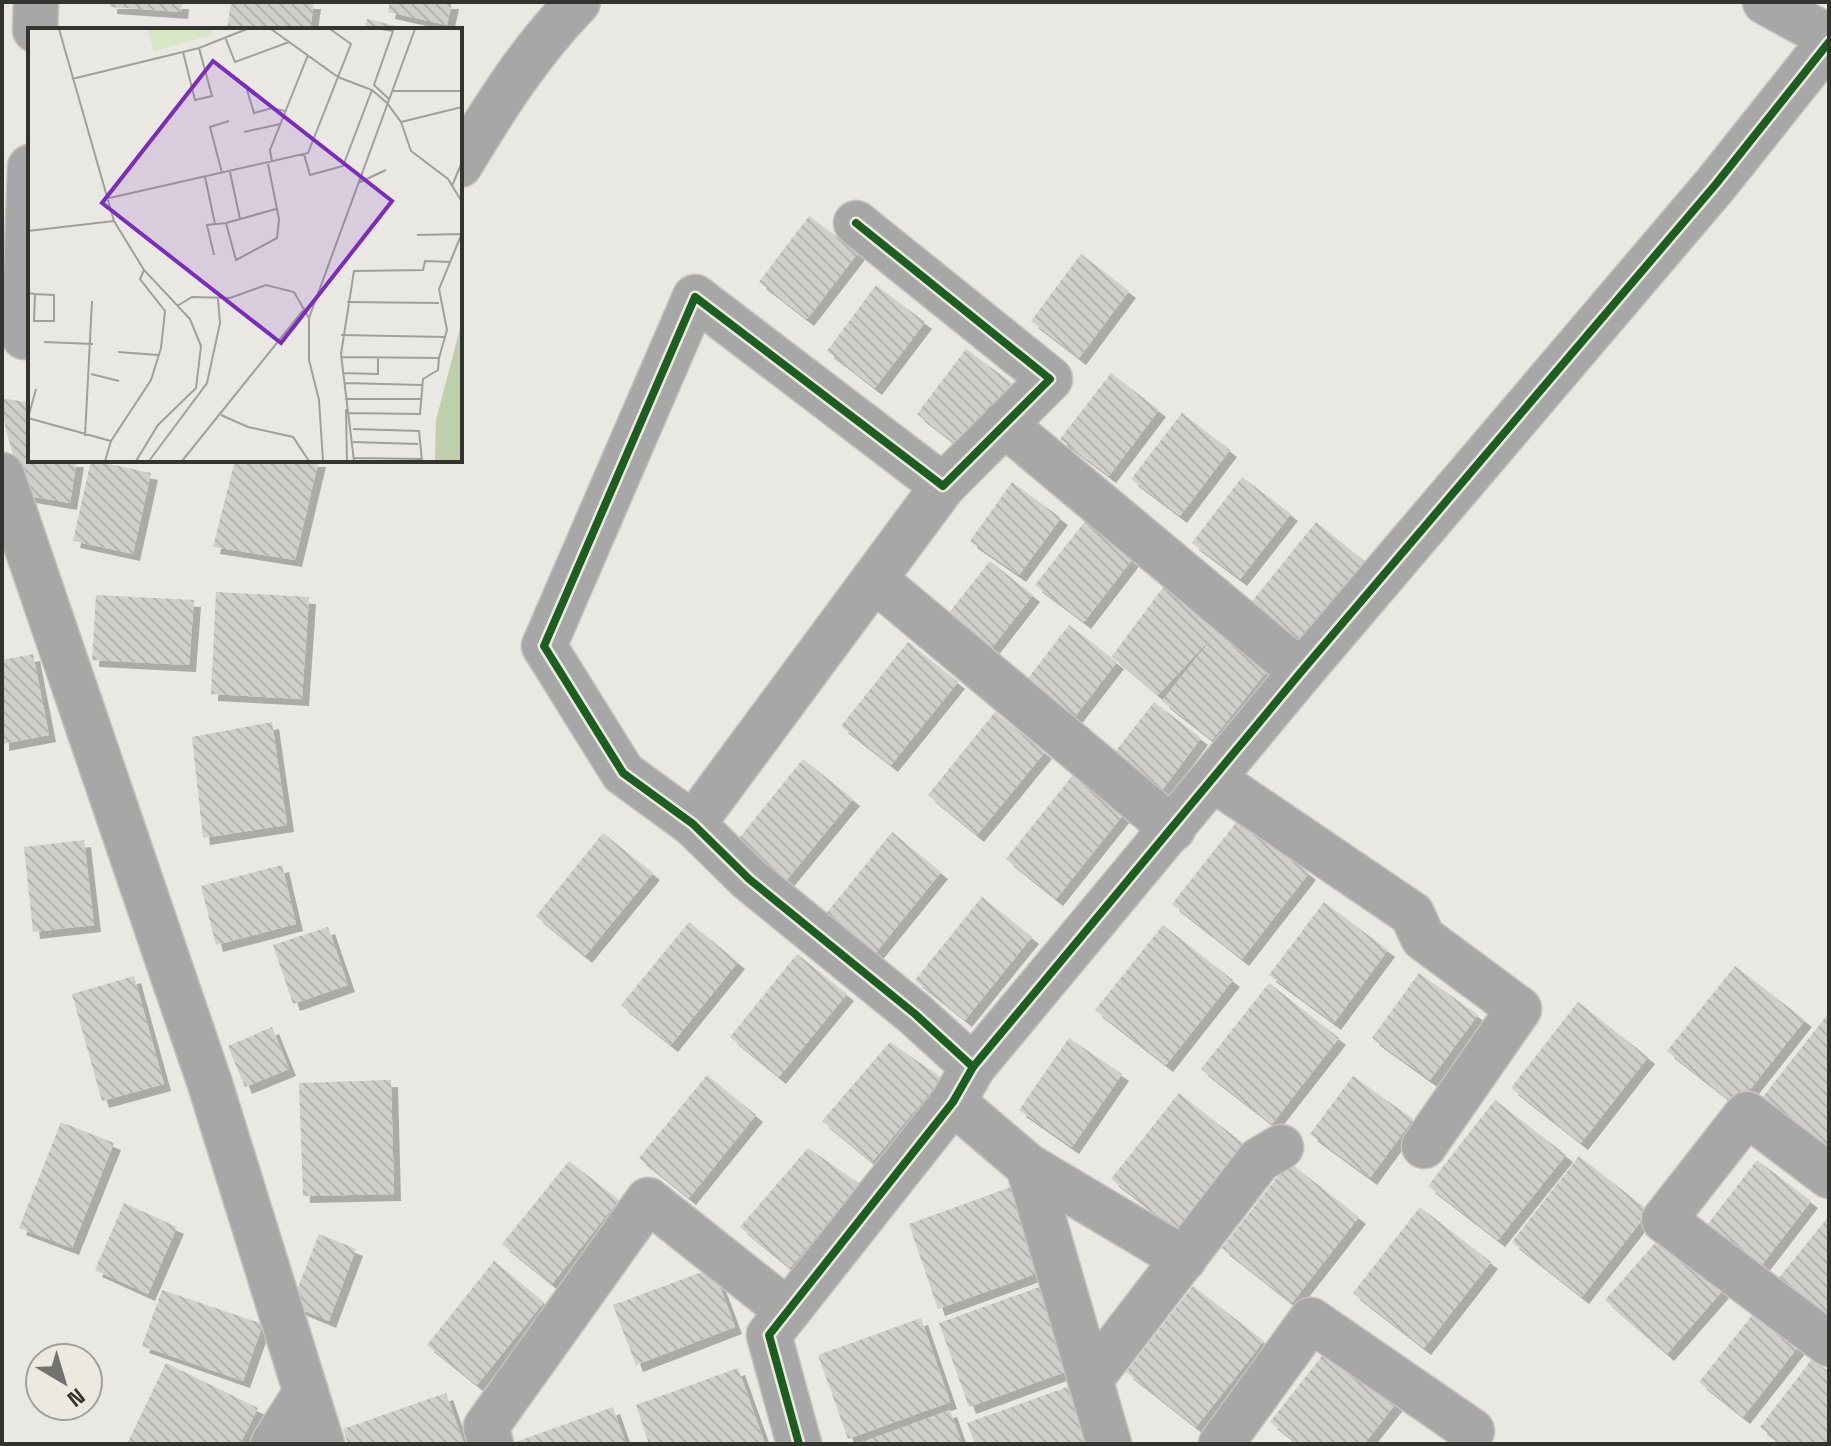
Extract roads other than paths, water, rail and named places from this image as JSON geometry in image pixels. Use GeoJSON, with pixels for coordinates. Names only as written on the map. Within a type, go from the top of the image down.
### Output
{"type":"FeatureCollection","features":[{"type":"Feature","properties":{"kind":"street"},"geometry":{"type":"LineString","coordinates":[[35,28],[36,2]]}},
{"type":"Feature","properties":{"kind":"street"},"geometry":{"type":"LineString","coordinates":[[462,162],[500,99],[549,32],[578,2]]}},
{"type":"Feature","properties":{"kind":"street"},"geometry":{"type":"LineString","coordinates":[[799,1444],[769,1335],[963,1085],[1213,779],[1716,184],[1829,40],[1765,2]]}},
{"type":"Feature","properties":{"kind":"street"},"geometry":{"type":"LineString","coordinates":[[19,334],[28,197]]}},
{"type":"Feature","properties":{"kind":"street"},"geometry":{"type":"LineString","coordinates":[[693,824],[943,486],[1050,379],[856,223]]}},
{"type":"Feature","properties":{"kind":"street"},"geometry":{"type":"LineString","coordinates":[[943,486],[695,297],[544,646],[623,773],[693,824],[749,879],[915,1014],[963,1085],[1028,1166],[1184,1259]]}},
{"type":"Feature","properties":{"kind":"street"},"geometry":{"type":"LineString","coordinates":[[1004,424],[1301,672]]}},
{"type":"Feature","properties":{"kind":"street"},"geometry":{"type":"LineString","coordinates":[[2,475],[210,1084],[322,1444]]}},
{"type":"Feature","properties":{"kind":"street"},"geometry":{"type":"LineString","coordinates":[[874,579],[1173,829]]}},
{"type":"Feature","properties":{"kind":"street"},"geometry":{"type":"LineString","coordinates":[[1213,779],[1412,914],[1423,938],[1519,1009],[1424,1146]]}},
{"type":"Feature","properties":{"kind":"street"},"geometry":{"type":"LineString","coordinates":[[1829,1176],[1747,1114],[1664,1220],[1829,1344]]}},
{"type":"Feature","properties":{"kind":"street"},"geometry":{"type":"LineString","coordinates":[[1090,1380],[1259,1160],[1281,1147]]}},
{"type":"Feature","properties":{"kind":"street"},"geometry":{"type":"LineString","coordinates":[[1028,1166],[1109,1444]]}},
{"type":"Feature","properties":{"kind":"street"},"geometry":{"type":"LineString","coordinates":[[491,1444],[486,1427],[648,1200],[788,1311]]}},
{"type":"Feature","properties":{"kind":"street"},"geometry":{"type":"LineString","coordinates":[[1221,1444],[1311,1320],[1472,1431]]}},
{"type":"Feature","properties":{"kind":"street"},"geometry":{"type":"LineString","coordinates":[[273,1444],[306,1392]]}}]}
